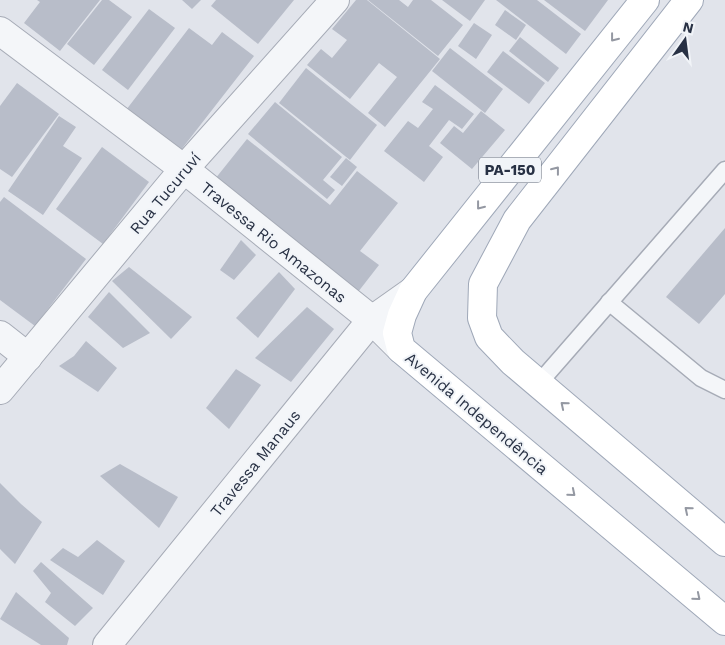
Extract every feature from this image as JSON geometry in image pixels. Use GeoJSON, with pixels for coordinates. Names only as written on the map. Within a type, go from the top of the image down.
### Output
{"type":"FeatureCollection","features":[{"type":"Feature","properties":{"kind":"main road","name":"Avenida Independência"},"geometry":{"type":"LineString","coordinates":[[645,0],[413,291],[402,315],[397,333],[401,349],[725,621]]}},
{"type":"Feature","properties":{"kind":"main road","name":"PA-150"},"geometry":{"type":"LineString","coordinates":[[689,0],[517,220],[483,284],[482,318],[489,337],[513,362],[725,542]]}},
{"type":"Feature","properties":{"kind":"street","name":"Rua Tucuruví"},"geometry":{"type":"LineString","coordinates":[[0,390],[324,4]]}},
{"type":"Feature","properties":{"kind":"street","name":"Travessa Rio Amazonas"},"geometry":{"type":"LineString","coordinates":[[0,30],[184,169],[372,320],[401,349]]}},
{"type":"Feature","properties":{"kind":"street","name":"Travessa Manaus"},"geometry":{"type":"LineString","coordinates":[[107,645],[372,320],[413,291]]}},
{"type":"Feature","properties":{"kind":"street"},"geometry":{"type":"LineString","coordinates":[[0,335],[28,357]]}},
{"type":"Feature","properties":{"kind":"lane"},"geometry":{"type":"LineString","coordinates":[[539,383],[725,170]]}},
{"type":"Feature","properties":{"kind":"lane"},"geometry":{"type":"LineString","coordinates":[[609,302],[701,378],[725,390]]}},
{"type":"Feature","properties":{"kind":"building"},"geometry":{"type":"Polygon","coordinates":[[[37,0],[100,0],[60,51],[24,23],[40,2],[37,0]]]}},
{"type":"Feature","properties":{"kind":"building"},"geometry":{"type":"Polygon","coordinates":[[[102,0],[109,0],[132,17],[94,65],[67,44],[102,0]]]}},
{"type":"Feature","properties":{"kind":"building"},"geometry":{"type":"Polygon","coordinates":[[[182,0],[201,0],[192,9],[182,0]]]}},
{"type":"Feature","properties":{"kind":"building"},"geometry":{"type":"Polygon","coordinates":[[[216,0],[294,0],[258,44],[211,6],[216,0]]]}},
{"type":"Feature","properties":{"kind":"building"},"geometry":{"type":"Polygon","coordinates":[[[356,0],[367,0],[440,59],[385,127],[368,113],[397,77],[379,63],[350,99],[307,65],[321,49],[332,58],[347,40],[332,29],[356,0]]]}},
{"type":"Feature","properties":{"kind":"building"},"geometry":{"type":"Polygon","coordinates":[[[368,0],[399,0],[408,7],[413,0],[431,0],[463,25],[438,56],[368,0]]]}},
{"type":"Feature","properties":{"kind":"building"},"geometry":{"type":"Polygon","coordinates":[[[442,0],[485,0],[470,21],[442,0]]]}},
{"type":"Feature","properties":{"kind":"building"},"geometry":{"type":"Polygon","coordinates":[[[496,0],[537,0],[581,34],[566,54],[496,0]]]}},
{"type":"Feature","properties":{"kind":"building"},"geometry":{"type":"Polygon","coordinates":[[[544,0],[608,0],[585,31],[544,0]]]}},
{"type":"Feature","properties":{"kind":"building"},"geometry":{"type":"Polygon","coordinates":[[[149,9],[175,28],[128,90],[102,70],[149,9]]]}},
{"type":"Feature","properties":{"kind":"building"},"geometry":{"type":"Polygon","coordinates":[[[505,10],[526,25],[516,40],[495,25],[505,10]]]}},
{"type":"Feature","properties":{"kind":"building"},"geometry":{"type":"Polygon","coordinates":[[[474,23],[492,35],[476,59],[458,46],[474,23]]]}},
{"type":"Feature","properties":{"kind":"building"},"geometry":{"type":"Polygon","coordinates":[[[189,28],[212,45],[222,32],[254,56],[177,155],[123,114],[189,28]]]}},
{"type":"Feature","properties":{"kind":"building"},"geometry":{"type":"Polygon","coordinates":[[[520,37],[559,68],[548,82],[509,51],[520,37]]]}},
{"type":"Feature","properties":{"kind":"building"},"geometry":{"type":"Polygon","coordinates":[[[450,48],[503,89],[485,113],[432,71],[450,48]]]}},
{"type":"Feature","properties":{"kind":"building"},"geometry":{"type":"Polygon","coordinates":[[[503,51],[545,83],[529,104],[487,72],[503,51]]]}},
{"type":"Feature","properties":{"kind":"building"},"geometry":{"type":"Polygon","coordinates":[[[306,68],[377,125],[350,160],[279,103],[306,68]]]}},
{"type":"Feature","properties":{"kind":"building"},"geometry":{"type":"Polygon","coordinates":[[[17,83],[59,114],[12,177],[0,169],[0,106],[17,83]]]}},
{"type":"Feature","properties":{"kind":"building"},"geometry":{"type":"Polygon","coordinates":[[[435,85],[474,114],[462,129],[449,120],[429,146],[443,157],[424,182],[384,151],[408,121],[418,128],[433,109],[422,102],[435,85]]]}},
{"type":"Feature","properties":{"kind":"building"},"geometry":{"type":"Polygon","coordinates":[[[275,102],[342,157],[323,180],[335,190],[327,199],[248,134],[275,102]]]}},
{"type":"Feature","properties":{"kind":"building"},"geometry":{"type":"Polygon","coordinates":[[[481,111],[505,130],[472,169],[440,143],[454,126],[463,133],[481,111]]]}},
{"type":"Feature","properties":{"kind":"building"},"geometry":{"type":"Polygon","coordinates":[[[59,116],[76,127],[63,146],[82,158],[43,215],[8,191],[59,116]]]}},
{"type":"Feature","properties":{"kind":"building"},"geometry":{"type":"Polygon","coordinates":[[[247,139],[330,205],[357,171],[398,203],[360,251],[379,265],[358,292],[215,179],[247,139]]]}},
{"type":"Feature","properties":{"kind":"building"},"geometry":{"type":"Polygon","coordinates":[[[102,147],[149,182],[103,244],[56,209],[102,147]]]}},
{"type":"Feature","properties":{"kind":"building"},"geometry":{"type":"Polygon","coordinates":[[[346,158],[357,167],[342,186],[330,177],[346,158]]]}},
{"type":"Feature","properties":{"kind":"building"},"geometry":{"type":"Polygon","coordinates":[[[4,197],[86,259],[35,326],[0,300],[0,202],[4,197]]]}},
{"type":"Feature","properties":{"kind":"building"},"geometry":{"type":"Polygon","coordinates":[[[725,228],[725,294],[699,324],[666,297],[725,228]]]}},
{"type":"Feature","properties":{"kind":"building"},"geometry":{"type":"Polygon","coordinates":[[[241,240],[256,255],[234,280],[220,270],[241,240]]]}},
{"type":"Feature","properties":{"kind":"building"},"geometry":{"type":"Polygon","coordinates":[[[129,267],[192,317],[171,339],[112,281],[129,267]]]}},
{"type":"Feature","properties":{"kind":"building"},"geometry":{"type":"Polygon","coordinates":[[[279,272],[295,289],[258,338],[236,318],[279,272]]]}},
{"type":"Feature","properties":{"kind":"building"},"geometry":{"type":"Polygon","coordinates":[[[109,292],[150,333],[123,348],[88,317],[109,292]]]}},
{"type":"Feature","properties":{"kind":"building"},"geometry":{"type":"Polygon","coordinates":[[[307,307],[334,329],[291,382],[255,358],[307,307]]]}},
{"type":"Feature","properties":{"kind":"building"},"geometry":{"type":"Polygon","coordinates":[[[86,341],[117,368],[98,392],[59,366],[74,356],[86,341]]]}},
{"type":"Feature","properties":{"kind":"building"},"geometry":{"type":"Polygon","coordinates":[[[236,369],[261,385],[229,429],[206,408],[236,369]]]}},
{"type":"Feature","properties":{"kind":"building"},"geometry":{"type":"Polygon","coordinates":[[[120,464],[178,497],[159,528],[100,476],[120,464]]]}},
{"type":"Feature","properties":{"kind":"building"},"geometry":{"type":"Polygon","coordinates":[[[0,483],[42,522],[15,564],[0,549],[0,483]]]}},
{"type":"Feature","properties":{"kind":"building"},"geometry":{"type":"Polygon","coordinates":[[[97,540],[125,561],[103,595],[50,560],[63,548],[78,557],[97,540]]]}},
{"type":"Feature","properties":{"kind":"building"},"geometry":{"type":"Polygon","coordinates":[[[41,562],[93,608],[75,626],[45,602],[51,593],[33,571],[41,562]]]}},
{"type":"Feature","properties":{"kind":"building"},"geometry":{"type":"Polygon","coordinates":[[[16,592],[69,638],[67,645],[41,645],[0,619],[16,592]]]}}]}
